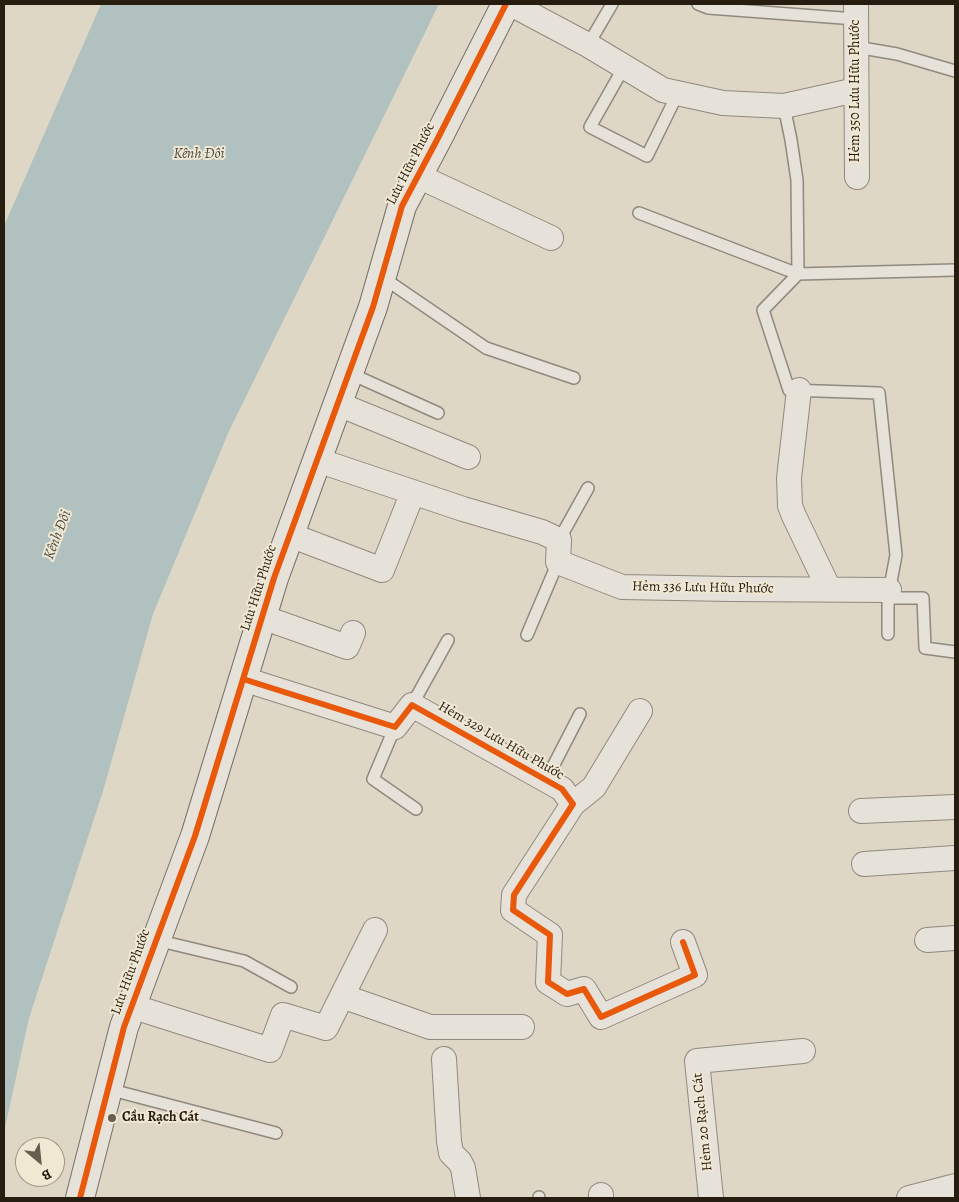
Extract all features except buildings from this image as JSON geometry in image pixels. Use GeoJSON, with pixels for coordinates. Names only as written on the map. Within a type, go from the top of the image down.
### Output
{"type":"FeatureCollection","features":[{"type":"Feature","properties":{"kind":"street","name":"Lưu Hữu Phước"},"geometry":{"type":"LineString","coordinates":[[80,1198],[124,1027],[195,836],[274,578],[373,307],[402,206],[506,4]]}},
{"type":"Feature","properties":{"kind":"street"},"geometry":{"type":"LineString","coordinates":[[511,4],[588,45],[663,90],[723,103],[784,106],[856,90]]}},
{"type":"Feature","properties":{"kind":"street","name":"Hẻm 350 Lưu Hữu Phước"},"geometry":{"type":"LineString","coordinates":[[856,11],[857,177]]}},
{"type":"Feature","properties":{"kind":"street"},"geometry":{"type":"LineString","coordinates":[[418,176],[551,238]]}},
{"type":"Feature","properties":{"kind":"street"},"geometry":{"type":"LineString","coordinates":[[799,390],[789,478],[790,506],[829,589]]}},
{"type":"Feature","properties":{"kind":"street"},"geometry":{"type":"LineString","coordinates":[[338,404],[468,457]]}},
{"type":"Feature","properties":{"kind":"street","name":"Hẻm 336 Lưu Hữu Phước"},"geometry":{"type":"LineString","coordinates":[[318,460],[463,509],[542,532],[559,551],[622,587],[829,589],[888,594]]}},
{"type":"Feature","properties":{"kind":"street"},"geometry":{"type":"LineString","coordinates":[[290,535],[382,570],[413,492]]}},
{"type":"Feature","properties":{"kind":"street"},"geometry":{"type":"LineString","coordinates":[[262,617],[347,648],[354,633]]}},
{"type":"Feature","properties":{"kind":"street"},"geometry":{"type":"LineString","coordinates":[[243,679],[395,727],[412,705]]}},
{"type":"Feature","properties":{"kind":"street","name":"Hẻm 329 Lưu Hữu Phước"},"geometry":{"type":"LineString","coordinates":[[412,705],[562,789],[573,804]]}},
{"type":"Feature","properties":{"kind":"street"},"geometry":{"type":"LineString","coordinates":[[640,711],[594,787],[573,804],[514,895],[513,910],[550,935],[548,982],[567,994],[584,989],[601,1017],[695,974],[683,942]]}},
{"type":"Feature","properties":{"kind":"street"},"geometry":{"type":"LineString","coordinates":[[861,811],[955,807]]}},
{"type":"Feature","properties":{"kind":"street"},"geometry":{"type":"LineString","coordinates":[[864,864],[955,858]]}},
{"type":"Feature","properties":{"kind":"street"},"geometry":{"type":"LineString","coordinates":[[131,1006],[270,1050],[283,1014],[326,1028],[375,930]]}},
{"type":"Feature","properties":{"kind":"street"},"geometry":{"type":"LineString","coordinates":[[927,940],[955,938]]}},
{"type":"Feature","properties":{"kind":"street"},"geometry":{"type":"LineString","coordinates":[[342,996],[430,1027],[522,1027]]}},
{"type":"Feature","properties":{"kind":"street","name":"Hẻm 20 Rạch Cát"},"geometry":{"type":"LineString","coordinates":[[711,1198],[697,1061],[803,1051]]}},
{"type":"Feature","properties":{"kind":"street"},"geometry":{"type":"LineString","coordinates":[[444,1059],[449,1141],[452,1153],[463,1168],[468,1198]]}},
{"type":"Feature","properties":{"kind":"street"},"geometry":{"type":"LineString","coordinates":[[909,1198],[955,1186]]}},
{"type":"Feature","properties":{"kind":"lane"},"geometry":{"type":"LineString","coordinates":[[588,45],[612,4]]}},
{"type":"Feature","properties":{"kind":"lane"},"geometry":{"type":"LineString","coordinates":[[698,4],[708,8],[856,11]]}},
{"type":"Feature","properties":{"kind":"lane"},"geometry":{"type":"LineString","coordinates":[[856,47],[897,54],[955,71]]}},
{"type":"Feature","properties":{"kind":"lane"},"geometry":{"type":"LineString","coordinates":[[624,67],[590,127],[647,156],[678,93]]}},
{"type":"Feature","properties":{"kind":"lane"},"geometry":{"type":"LineString","coordinates":[[784,106],[797,180],[798,274],[763,310],[789,390],[879,393],[896,554],[888,594],[888,634]]}},
{"type":"Feature","properties":{"kind":"lane"},"geometry":{"type":"LineString","coordinates":[[640,214],[798,274],[955,270]]}},
{"type":"Feature","properties":{"kind":"lane"},"geometry":{"type":"LineString","coordinates":[[382,277],[486,348],[574,378]]}},
{"type":"Feature","properties":{"kind":"lane"},"geometry":{"type":"LineString","coordinates":[[349,373],[438,413]]}},
{"type":"Feature","properties":{"kind":"lane"},"geometry":{"type":"LineString","coordinates":[[527,635],[559,551],[588,488]]}},
{"type":"Feature","properties":{"kind":"lane"},"geometry":{"type":"LineString","coordinates":[[888,594],[923,598],[925,648],[955,652]]}},
{"type":"Feature","properties":{"kind":"lane"},"geometry":{"type":"LineString","coordinates":[[412,705],[448,640]]}},
{"type":"Feature","properties":{"kind":"lane"},"geometry":{"type":"LineString","coordinates":[[546,780],[580,714]]}},
{"type":"Feature","properties":{"kind":"lane"},"geometry":{"type":"LineString","coordinates":[[395,727],[373,779],[416,809]]}},
{"type":"Feature","properties":{"kind":"lane"},"geometry":{"type":"LineString","coordinates":[[156,940],[244,961],[291,987]]}},
{"type":"Feature","properties":{"kind":"lane"},"geometry":{"type":"LineString","coordinates":[[108,1088],[276,1132]]}},
{"type":"Feature","properties":{"kind":"water","name":"Kênh Đôi"},"geometry":{"type":"Polygon","coordinates":[[[101,4],[439,4],[229,431],[153,614],[103,791],[29,1018],[4,1132],[4,226],[101,4]]]}},
{"type":"Feature","properties":{"kind":"cycle path"},"geometry":{"type":"LineString","coordinates":[[80,1198],[124,1027],[195,836],[274,578],[373,307],[402,206],[506,4]]}},
{"type":"Feature","properties":{"kind":"cycle path"},"geometry":{"type":"LineString","coordinates":[[243,679],[395,727],[412,705],[562,789],[573,804],[514,895],[513,910],[550,935],[548,982],[567,994],[584,989],[601,1017],[695,975],[683,942]]}},
{"type":"Feature","properties":{"kind":"place","name":"Cầu Rạch Cát"},"geometry":{"type":"Point","coordinates":[112,1118]}}]}
